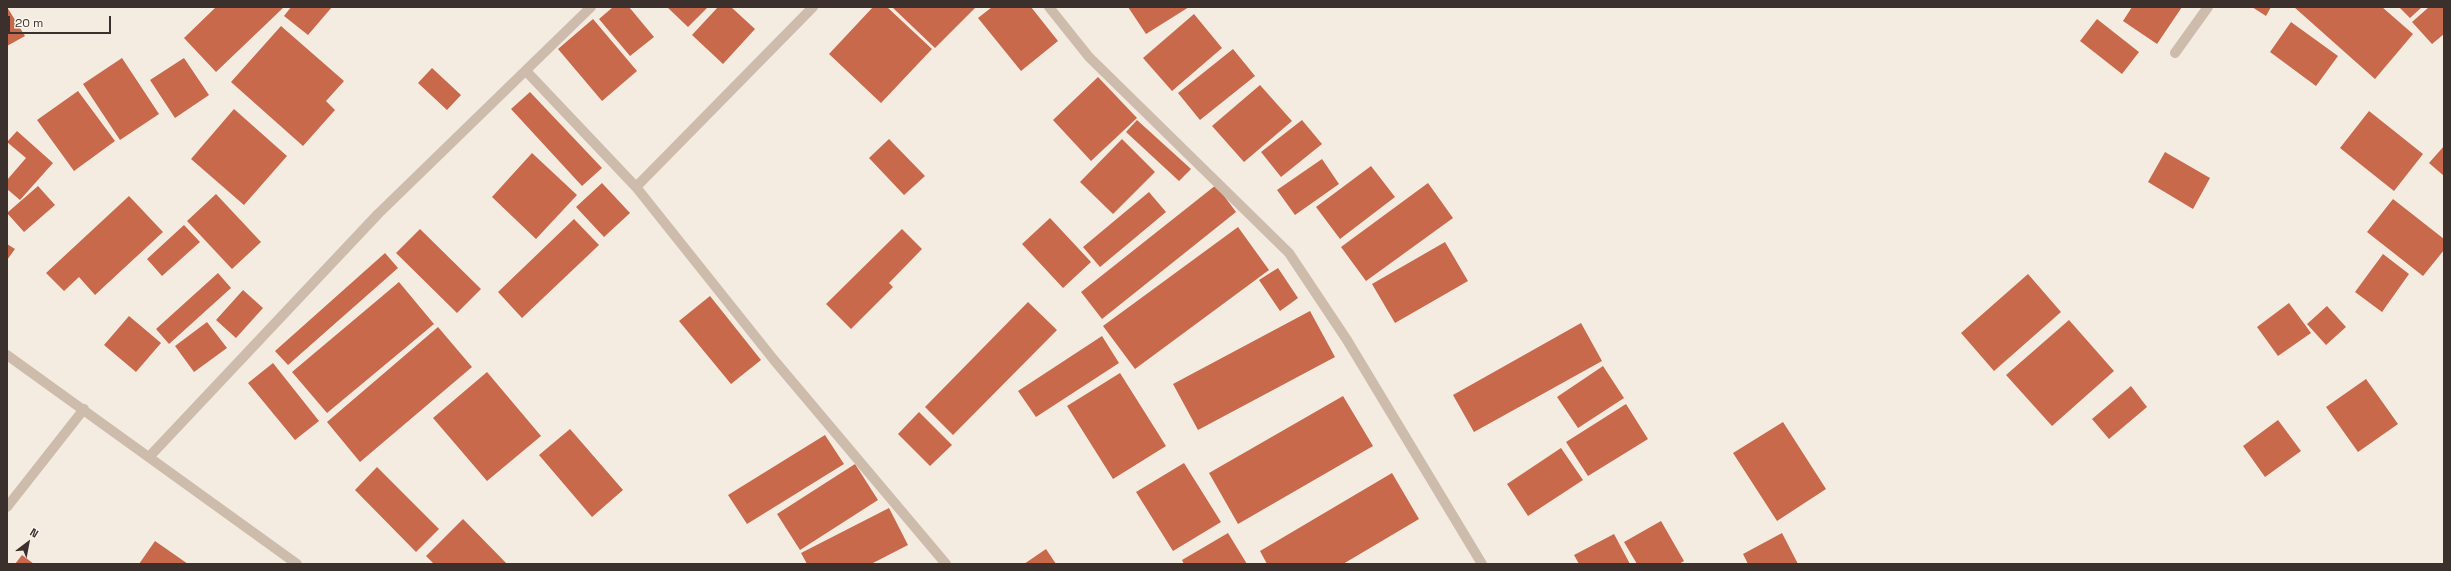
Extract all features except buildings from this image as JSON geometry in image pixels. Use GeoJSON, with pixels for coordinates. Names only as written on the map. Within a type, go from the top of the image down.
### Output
{"type":"FeatureCollection","features":[{"type":"Feature","properties":{"kind":"street"},"geometry":{"type":"LineString","coordinates":[[149,457],[378,214],[527,72],[591,7]]}},
{"type":"Feature","properties":{"kind":"street"},"geometry":{"type":"LineString","coordinates":[[636,187],[813,7]]}},
{"type":"Feature","properties":{"kind":"street"},"geometry":{"type":"LineString","coordinates":[[1049,7],[1089,57],[1289,253],[1347,340],[1482,564]]}},
{"type":"Feature","properties":{"kind":"street"},"geometry":{"type":"LineString","coordinates":[[2175,53],[2208,7]]}},
{"type":"Feature","properties":{"kind":"street"},"geometry":{"type":"LineString","coordinates":[[527,72],[636,187],[774,360],[946,564]]}},
{"type":"Feature","properties":{"kind":"street"},"geometry":{"type":"LineString","coordinates":[[7,355],[84,409],[297,564]]}},
{"type":"Feature","properties":{"kind":"street"},"geometry":{"type":"LineString","coordinates":[[7,507],[84,409]]}}]}
